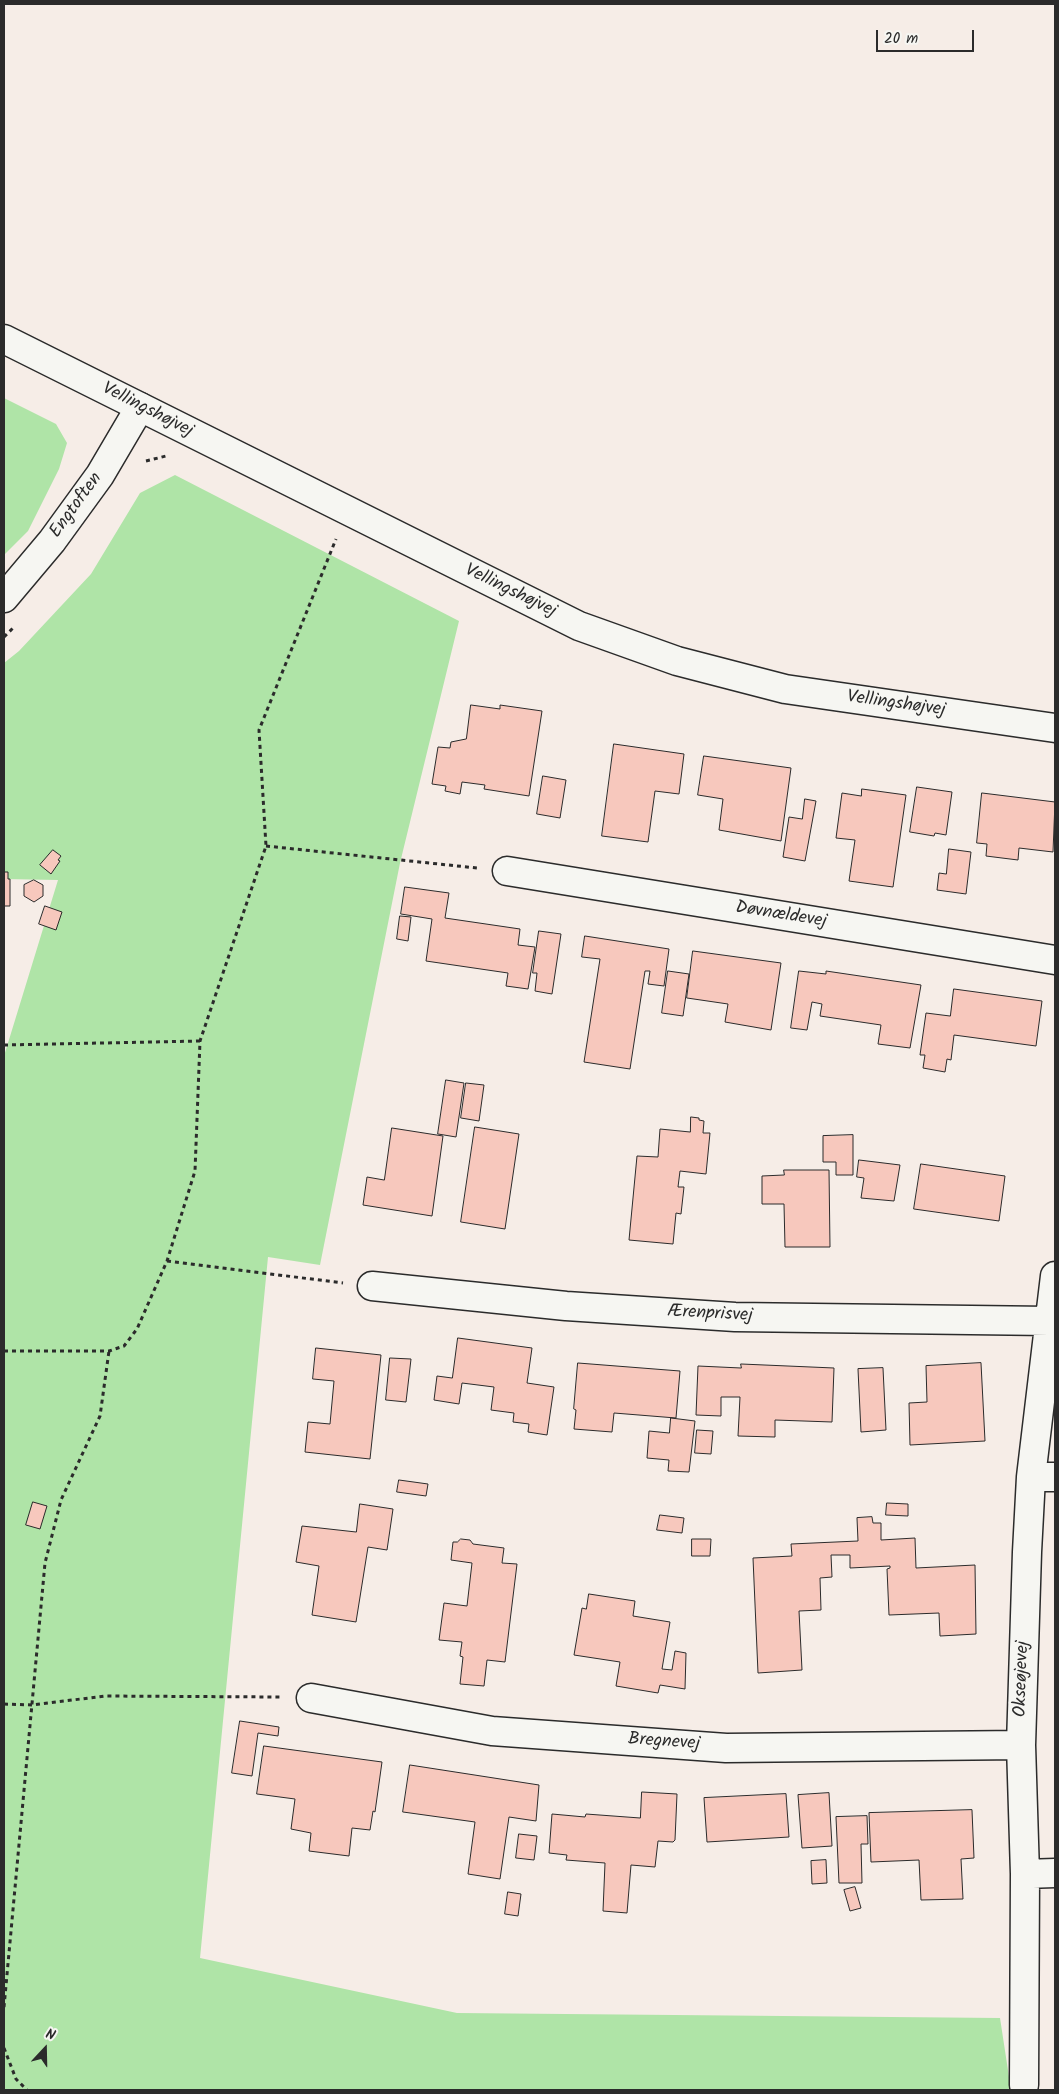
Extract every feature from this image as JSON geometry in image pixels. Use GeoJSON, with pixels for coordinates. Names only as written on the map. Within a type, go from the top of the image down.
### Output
{"type":"FeatureCollection","features":[{"type":"Feature","properties":{"kind":"street","name":"Vellingshøjvej"},"geometry":{"type":"LineString","coordinates":[[4,339],[579,626],[677,661],[785,689],[1055,728]]}},
{"type":"Feature","properties":{"kind":"street","name":"Engtoften"},"geometry":{"type":"LineString","coordinates":[[4,598],[52,541],[95,482],[140,408]]}},
{"type":"Feature","properties":{"kind":"street","name":"Døvnældevej"},"geometry":{"type":"LineString","coordinates":[[507,871],[1055,960]]}},
{"type":"Feature","properties":{"kind":"street","name":"Okseøjevej"},"geometry":{"type":"LineString","coordinates":[[1024,2085],[1025,1874],[1021,1744],[1027,1552],[1043,1477],[1049,1321],[1055,1276]]}},
{"type":"Feature","properties":{"kind":"street","name":"Ærenprisvej"},"geometry":{"type":"LineString","coordinates":[[372,1286],[566,1306],[735,1317],[1049,1321]]}},
{"type":"Feature","properties":{"kind":"street","name":"Bregnevej"},"geometry":{"type":"LineString","coordinates":[[311,1698],[492,1731],[716,1747],[1021,1744]]}},
{"type":"Feature","properties":{"kind":"street"},"geometry":{"type":"LineString","coordinates":[[1025,1874],[1055,1873]]}},
{"type":"Feature","properties":{"kind":"path"},"geometry":{"type":"LineString","coordinates":[[4,1351],[109,1351],[124,1346],[137,1329],[168,1262],[196,1171],[200,1041],[266,846],[259,730],[333,543],[352,514]]}},
{"type":"Feature","properties":{"kind":"path"},"geometry":{"type":"LineString","coordinates":[[266,846],[507,871]]}},
{"type":"Feature","properties":{"kind":"path"},"geometry":{"type":"LineString","coordinates":[[4,1045],[200,1041]]}},
{"type":"Feature","properties":{"kind":"path"},"geometry":{"type":"LineString","coordinates":[[168,1262],[372,1286]]}},
{"type":"Feature","properties":{"kind":"path"},"geometry":{"type":"LineString","coordinates":[[4,2007],[45,1563],[61,1500],[100,1416],[109,1351]]}},
{"type":"Feature","properties":{"kind":"path"},"geometry":{"type":"LineString","coordinates":[[4,1704],[32,1706],[105,1696],[311,1698]]}},
{"type":"Feature","properties":{"kind":"path"},"geometry":{"type":"LineString","coordinates":[[4,2048],[16,2079],[27,2090]]}},
{"type":"Feature","properties":{"kind":"green space"},"geometry":{"type":"Polygon","coordinates":[[[4,398],[56,424],[67,443],[59,469],[28,531],[4,555],[4,398]]]}},
{"type":"Feature","properties":{"kind":"green space"},"geometry":{"type":"Polygon","coordinates":[[[175,475],[459,621],[400,863],[320,1265],[268,1257],[200,1958],[457,2013],[1000,2018],[1011,2090],[4,2090],[4,1056],[58,880],[4,879],[4,663],[19,651],[91,574],[140,493],[175,475]]]}},
{"type":"Feature","properties":{"kind":"building"},"geometry":{"type":"Polygon","coordinates":[[[471,705],[500,709],[500,705],[542,711],[529,796],[484,789],[485,785],[462,782],[460,794],[445,791],[446,786],[432,784],[438,747],[450,748],[451,742],[466,739],[471,705]]]}},
{"type":"Feature","properties":{"kind":"building"},"geometry":{"type":"Polygon","coordinates":[[[614,744],[684,754],[679,794],[655,791],[648,842],[602,836],[614,744]]]}},
{"type":"Feature","properties":{"kind":"building"},"geometry":{"type":"Polygon","coordinates":[[[704,756],[791,768],[781,841],[719,830],[723,799],[698,795],[704,756]]]}},
{"type":"Feature","properties":{"kind":"building"},"geometry":{"type":"Polygon","coordinates":[[[543,776],[566,780],[560,818],[537,814],[543,776]]]}},
{"type":"Feature","properties":{"kind":"building"},"geometry":{"type":"Polygon","coordinates":[[[917,787],[952,792],[946,835],[935,833],[934,836],[910,832],[917,787]]]}},
{"type":"Feature","properties":{"kind":"building"},"geometry":{"type":"Polygon","coordinates":[[[862,789],[906,795],[893,887],[849,881],[855,840],[836,838],[842,793],[861,796],[862,789]]]}},
{"type":"Feature","properties":{"kind":"building"},"geometry":{"type":"Polygon","coordinates":[[[982,793],[1055,802],[1053,852],[1019,848],[1018,860],[986,856],[987,844],[977,843],[982,793]]]}},
{"type":"Feature","properties":{"kind":"building"},"geometry":{"type":"Polygon","coordinates":[[[805,799],[816,801],[805,861],[783,857],[789,817],[802,819],[805,799]]]}},
{"type":"Feature","properties":{"kind":"building"},"geometry":{"type":"Polygon","coordinates":[[[949,849],[971,852],[966,894],[937,890],[939,873],[946,874],[949,849]]]}},
{"type":"Feature","properties":{"kind":"building"},"geometry":{"type":"Polygon","coordinates":[[[53,850],[61,856],[58,860],[60,861],[51,874],[40,865],[53,850]]]}},
{"type":"Feature","properties":{"kind":"building"},"geometry":{"type":"Polygon","coordinates":[[[4,872],[8,872],[8,879],[10,879],[10,906],[4,906],[4,872]]]}},
{"type":"Feature","properties":{"kind":"building"},"geometry":{"type":"Polygon","coordinates":[[[34,880],[43,885],[43,896],[34,902],[24,896],[24,885],[34,880]]]}},
{"type":"Feature","properties":{"kind":"building"},"geometry":{"type":"Polygon","coordinates":[[[405,887],[449,893],[445,918],[520,929],[518,945],[535,947],[528,989],[506,986],[508,973],[426,961],[432,919],[401,914],[405,887]]]}},
{"type":"Feature","properties":{"kind":"building"},"geometry":{"type":"Polygon","coordinates":[[[45,906],[62,912],[56,930],[39,924],[45,906]]]}},
{"type":"Feature","properties":{"kind":"building"},"geometry":{"type":"Polygon","coordinates":[[[400,916],[411,917],[408,941],[397,939],[400,916]]]}},
{"type":"Feature","properties":{"kind":"building"},"geometry":{"type":"Polygon","coordinates":[[[539,931],[561,934],[552,994],[535,991],[537,973],[533,973],[539,931]]]}},
{"type":"Feature","properties":{"kind":"building"},"geometry":{"type":"Polygon","coordinates":[[[585,936],[669,949],[664,986],[648,984],[650,971],[645,971],[630,1069],[584,1062],[600,959],[582,957],[585,936]]]}},
{"type":"Feature","properties":{"kind":"building"},"geometry":{"type":"Polygon","coordinates":[[[693,951],[781,963],[771,1030],[725,1022],[728,1004],[687,998],[693,951]]]}},
{"type":"Feature","properties":{"kind":"building"},"geometry":{"type":"Polygon","coordinates":[[[668,971],[689,974],[683,1016],[662,1013],[668,971]]]}},
{"type":"Feature","properties":{"kind":"building"},"geometry":{"type":"Polygon","coordinates":[[[799,971],[826,974],[826,971],[921,985],[910,1048],[878,1044],[881,1025],[820,1016],[822,1004],[812,1002],[807,1030],[791,1028],[799,971]]]}},
{"type":"Feature","properties":{"kind":"building"},"geometry":{"type":"Polygon","coordinates":[[[954,989],[1042,1001],[1036,1046],[954,1035],[951,1060],[947,1059],[945,1072],[923,1068],[925,1055],[920,1055],[926,1013],[950,1016],[954,989]]]}},
{"type":"Feature","properties":{"kind":"building"},"geometry":{"type":"Polygon","coordinates":[[[446,1080],[464,1083],[456,1137],[438,1134],[446,1080]]]}},
{"type":"Feature","properties":{"kind":"building"},"geometry":{"type":"Polygon","coordinates":[[[466,1083],[484,1085],[479,1121],[461,1118],[466,1083]]]}},
{"type":"Feature","properties":{"kind":"building"},"geometry":{"type":"Polygon","coordinates":[[[691,1117],[704,1121],[703,1133],[710,1133],[706,1174],[680,1171],[678,1187],[684,1187],[681,1214],[676,1213],[673,1244],[629,1240],[637,1156],[658,1157],[660,1129],[690,1132],[691,1117]]]}},
{"type":"Feature","properties":{"kind":"building"},"geometry":{"type":"Polygon","coordinates":[[[475,1127],[519,1134],[505,1229],[461,1222],[475,1127]]]}},
{"type":"Feature","properties":{"kind":"building"},"geometry":{"type":"Polygon","coordinates":[[[392,1128],[443,1136],[432,1216],[363,1205],[367,1177],[384,1180],[392,1128]]]}},
{"type":"Feature","properties":{"kind":"building"},"geometry":{"type":"Polygon","coordinates":[[[853,1135],[853,1175],[836,1175],[836,1162],[823,1162],[823,1136],[853,1135]]]}},
{"type":"Feature","properties":{"kind":"building"},"geometry":{"type":"Polygon","coordinates":[[[859,1160],[900,1165],[894,1201],[861,1198],[864,1178],[857,1177],[859,1160]]]}},
{"type":"Feature","properties":{"kind":"building"},"geometry":{"type":"Polygon","coordinates":[[[921,1164],[1005,1176],[999,1221],[914,1209],[921,1164]]]}},
{"type":"Feature","properties":{"kind":"building"},"geometry":{"type":"Polygon","coordinates":[[[784,1170],[829,1170],[830,1247],[785,1247],[784,1204],[762,1204],[762,1176],[784,1175],[784,1170]]]}},
{"type":"Feature","properties":{"kind":"building"},"geometry":{"type":"Polygon","coordinates":[[[458,1338],[532,1348],[527,1383],[554,1387],[547,1435],[528,1432],[529,1424],[513,1422],[514,1413],[491,1410],[494,1387],[462,1383],[459,1404],[434,1400],[437,1376],[452,1378],[458,1338]]]}},
{"type":"Feature","properties":{"kind":"building"},"geometry":{"type":"Polygon","coordinates":[[[316,1348],[381,1355],[370,1459],[305,1452],[308,1422],[330,1424],[334,1381],[313,1379],[316,1348]]]}},
{"type":"Feature","properties":{"kind":"building"},"geometry":{"type":"Polygon","coordinates":[[[390,1358],[411,1359],[406,1402],[386,1400],[390,1358]]]}},
{"type":"Feature","properties":{"kind":"building"},"geometry":{"type":"Polygon","coordinates":[[[578,1363],[680,1371],[676,1418],[614,1413],[612,1432],[574,1429],[578,1363]]]}},
{"type":"Feature","properties":{"kind":"building"},"geometry":{"type":"Polygon","coordinates":[[[981,1363],[985,1441],[910,1445],[909,1403],[927,1402],[926,1366],[981,1363]]]}},
{"type":"Feature","properties":{"kind":"building"},"geometry":{"type":"Polygon","coordinates":[[[741,1364],[834,1368],[832,1422],[775,1420],[775,1437],[738,1436],[740,1397],[721,1397],[721,1416],[696,1415],[698,1366],[741,1368],[741,1364]]]}},
{"type":"Feature","properties":{"kind":"building"},"geometry":{"type":"Polygon","coordinates":[[[883,1368],[886,1430],[861,1432],[858,1369],[883,1368]]]}},
{"type":"Feature","properties":{"kind":"building"},"geometry":{"type":"Polygon","coordinates":[[[671,1418],[695,1421],[689,1472],[668,1471],[669,1460],[647,1458],[649,1431],[669,1433],[671,1418]]]}},
{"type":"Feature","properties":{"kind":"building"},"geometry":{"type":"Polygon","coordinates":[[[697,1430],[713,1431],[711,1454],[695,1453],[697,1430]]]}},
{"type":"Feature","properties":{"kind":"building"},"geometry":{"type":"Polygon","coordinates":[[[399,1480],[428,1484],[426,1496],[397,1492],[399,1480]]]}},
{"type":"Feature","properties":{"kind":"building"},"geometry":{"type":"Polygon","coordinates":[[[33,1502],[47,1506],[40,1529],[26,1525],[33,1502]]]}},
{"type":"Feature","properties":{"kind":"building"},"geometry":{"type":"Polygon","coordinates":[[[887,1503],[908,1504],[908,1516],[886,1515],[887,1503]]]}},
{"type":"Feature","properties":{"kind":"building"},"geometry":{"type":"Polygon","coordinates":[[[360,1504],[393,1509],[387,1550],[368,1547],[356,1622],[312,1615],[319,1566],[296,1562],[302,1526],[356,1532],[360,1504]]]}},
{"type":"Feature","properties":{"kind":"building"},"geometry":{"type":"Polygon","coordinates":[[[660,1515],[684,1518],[682,1533],[657,1530],[660,1515]]]}},
{"type":"Feature","properties":{"kind":"building"},"geometry":{"type":"Polygon","coordinates":[[[872,1517],[873,1523],[881,1523],[881,1540],[915,1538],[916,1568],[975,1565],[976,1634],[940,1636],[939,1613],[889,1615],[887,1569],[890,1566],[850,1568],[850,1555],[831,1555],[832,1577],[820,1578],[821,1610],[799,1611],[802,1670],[758,1673],[753,1558],[792,1556],[791,1544],[858,1541],[857,1518],[872,1517]]]}},
{"type":"Feature","properties":{"kind":"building"},"geometry":{"type":"Polygon","coordinates":[[[461,1539],[470,1540],[473,1544],[504,1548],[502,1563],[517,1564],[505,1662],[487,1660],[484,1686],[460,1684],[463,1657],[460,1656],[462,1642],[439,1640],[444,1603],[467,1606],[472,1563],[451,1560],[453,1542],[461,1539]]]}},
{"type":"Feature","properties":{"kind":"building"},"geometry":{"type":"Polygon","coordinates":[[[692,1539],[711,1539],[710,1556],[692,1556],[692,1539]]]}},
{"type":"Feature","properties":{"kind":"building"},"geometry":{"type":"Polygon","coordinates":[[[589,1594],[635,1601],[633,1616],[670,1622],[662,1669],[672,1670],[675,1651],[686,1653],[685,1689],[660,1685],[658,1693],[616,1686],[620,1662],[574,1655],[582,1608],[586,1609],[589,1594]]]}},
{"type":"Feature","properties":{"kind":"building"},"geometry":{"type":"Polygon","coordinates":[[[240,1721],[279,1727],[278,1736],[258,1733],[252,1776],[232,1773],[240,1721]]]}},
{"type":"Feature","properties":{"kind":"building"},"geometry":{"type":"Polygon","coordinates":[[[264,1746],[382,1762],[375,1812],[373,1811],[370,1830],[352,1828],[349,1856],[309,1851],[311,1833],[291,1829],[295,1799],[257,1794],[264,1746]]]}},
{"type":"Feature","properties":{"kind":"building"},"geometry":{"type":"Polygon","coordinates":[[[410,1765],[539,1785],[536,1821],[509,1817],[500,1879],[468,1874],[475,1822],[403,1812],[410,1765]]]}},
{"type":"Feature","properties":{"kind":"building"},"geometry":{"type":"Polygon","coordinates":[[[642,1792],[677,1794],[675,1840],[673,1842],[658,1841],[655,1867],[631,1865],[627,1913],[603,1911],[605,1863],[566,1860],[567,1855],[549,1853],[552,1814],[585,1817],[586,1814],[640,1818],[642,1792]]]}},
{"type":"Feature","properties":{"kind":"building"},"geometry":{"type":"Polygon","coordinates":[[[829,1793],[832,1846],[802,1848],[798,1795],[829,1793]]]}},
{"type":"Feature","properties":{"kind":"building"},"geometry":{"type":"Polygon","coordinates":[[[786,1794],[789,1837],[707,1842],[704,1798],[786,1794]]]}},
{"type":"Feature","properties":{"kind":"building"},"geometry":{"type":"Polygon","coordinates":[[[972,1810],[974,1858],[961,1859],[963,1899],[921,1900],[919,1860],[871,1862],[869,1813],[972,1810]]]}},
{"type":"Feature","properties":{"kind":"building"},"geometry":{"type":"Polygon","coordinates":[[[867,1816],[868,1844],[861,1844],[862,1883],[839,1883],[836,1817],[867,1816]]]}},
{"type":"Feature","properties":{"kind":"building"},"geometry":{"type":"Polygon","coordinates":[[[519,1834],[537,1836],[534,1860],[516,1858],[519,1834]]]}},
{"type":"Feature","properties":{"kind":"building"},"geometry":{"type":"Polygon","coordinates":[[[826,1860],[827,1883],[812,1884],[811,1861],[826,1860]]]}},
{"type":"Feature","properties":{"kind":"building"},"geometry":{"type":"Polygon","coordinates":[[[855,1887],[861,1908],[850,1911],[844,1890],[855,1887]]]}},
{"type":"Feature","properties":{"kind":"building"},"geometry":{"type":"Polygon","coordinates":[[[508,1892],[521,1894],[518,1916],[505,1914],[508,1892]]]}}]}
